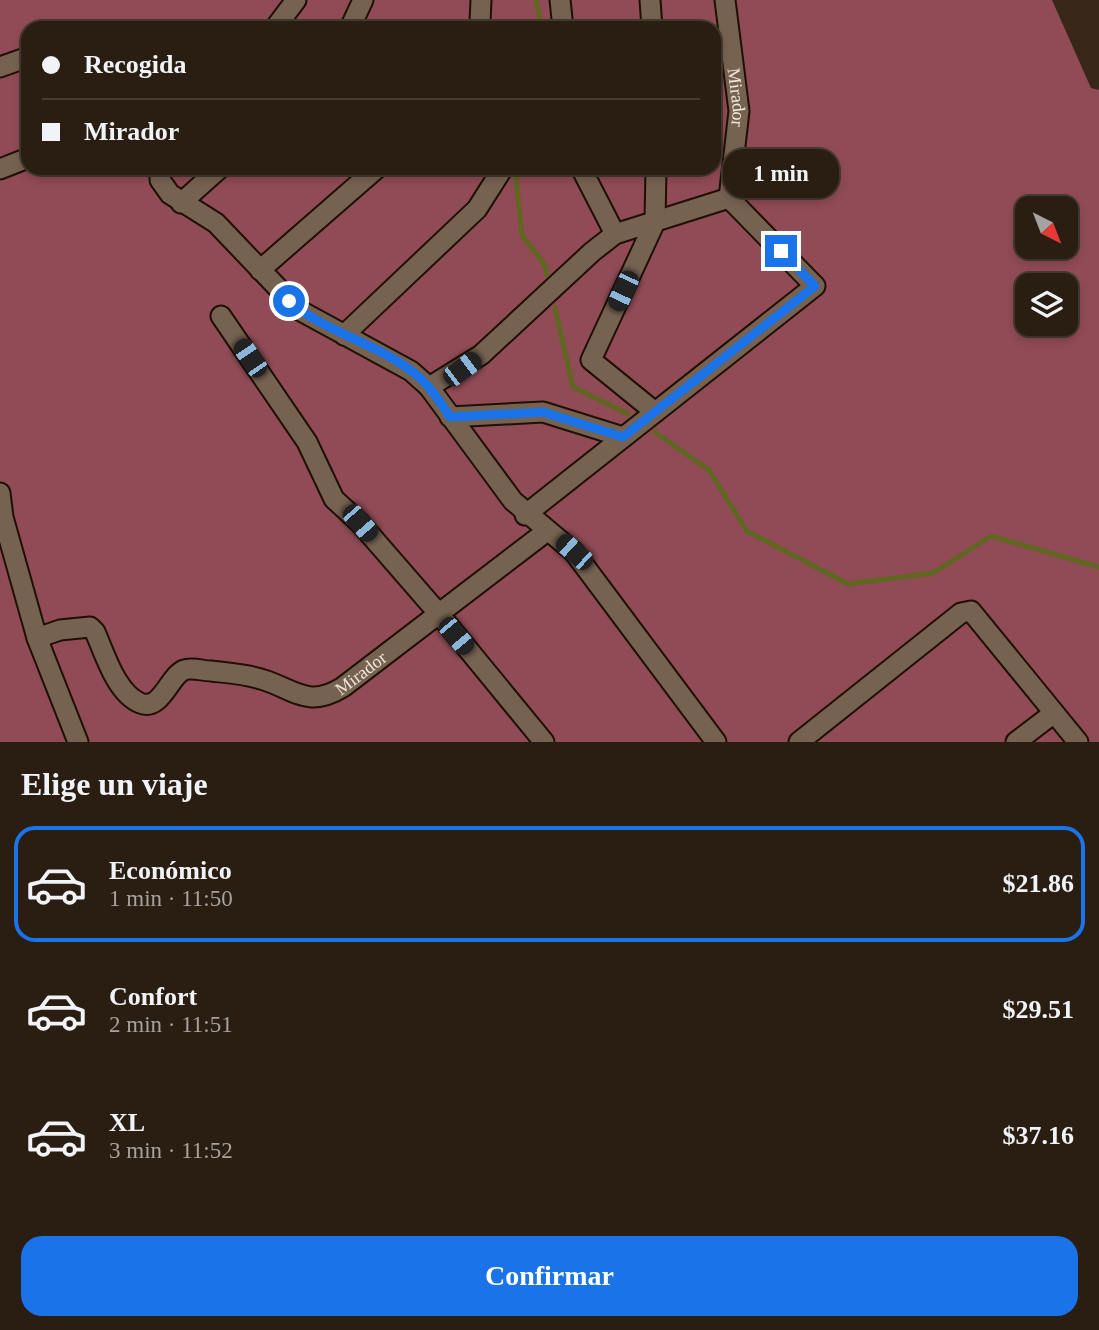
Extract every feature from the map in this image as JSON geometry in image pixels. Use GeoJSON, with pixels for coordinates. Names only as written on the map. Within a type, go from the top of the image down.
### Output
{"type":"FeatureCollection","features":[{"type":"Feature","properties":{"kind":"street"},"geometry":{"type":"LineString","coordinates":[[277,21],[296,0]]}},
{"type":"Feature","properties":{"kind":"street"},"geometry":{"type":"LineString","coordinates":[[353,21],[363,0]]}},
{"type":"Feature","properties":{"kind":"street"},"geometry":{"type":"LineString","coordinates":[[480,21],[481,0]]}},
{"type":"Feature","properties":{"kind":"street"},"geometry":{"type":"LineString","coordinates":[[560,0],[563,21]]}},
{"type":"Feature","properties":{"kind":"street"},"geometry":{"type":"LineString","coordinates":[[650,0],[652,21]]}},
{"type":"Feature","properties":{"kind":"street","name":"Mirador"},"geometry":{"type":"LineString","coordinates":[[725,0],[739,111],[729,198]]}},
{"type":"Feature","properties":{"kind":"street"},"geometry":{"type":"LineString","coordinates":[[0,67],[21,60]]}},
{"type":"Feature","properties":{"kind":"street"},"geometry":{"type":"LineString","coordinates":[[0,169],[21,161]]}},
{"type":"Feature","properties":{"kind":"street"},"geometry":{"type":"LineString","coordinates":[[160,175],[163,187],[181,202],[216,223],[299,310],[411,371],[429,387],[525,514],[574,552],[716,742]]}},
{"type":"Feature","properties":{"kind":"street"},"geometry":{"type":"LineString","coordinates":[[181,202],[212,175]]}},
{"type":"Feature","properties":{"kind":"street"},"geometry":{"type":"LineString","coordinates":[[260,270],[369,175]]}},
{"type":"Feature","properties":{"kind":"street"},"geometry":{"type":"LineString","coordinates":[[344,335],[477,209],[499,175]]}},
{"type":"Feature","properties":{"kind":"street"},"geometry":{"type":"LineString","coordinates":[[585,175],[615,234]]}},
{"type":"Feature","properties":{"kind":"street"},"geometry":{"type":"LineString","coordinates":[[655,412],[591,360],[655,222],[656,175]]}},
{"type":"Feature","properties":{"kind":"street"},"geometry":{"type":"LineString","coordinates":[[429,387],[481,355],[615,234],[729,198],[815,286],[525,514]]}},
{"type":"Feature","properties":{"kind":"street"},"geometry":{"type":"LineString","coordinates":[[221,316],[307,442],[334,499],[360,523],[439,614],[544,742]]}},
{"type":"Feature","properties":{"kind":"street"},"geometry":{"type":"LineString","coordinates":[[450,417],[543,412],[623,437]]}},
{"type":"Feature","properties":{"kind":"street"},"geometry":{"type":"LineString","coordinates":[[0,493],[3,517],[37,638],[79,742]]}},
{"type":"Feature","properties":{"kind":"street","name":"Mirador"},"geometry":{"type":"LineString","coordinates":[[37,638],[60,630],[90,627],[120,684],[141,704],[155,701],[186,669],[244,675],[313,698],[325,697],[343,687],[547,531]]}},
{"type":"Feature","properties":{"kind":"street"},"geometry":{"type":"LineString","coordinates":[[799,742],[961,613],[971,611],[1078,742]]}},
{"type":"Feature","properties":{"kind":"street"},"geometry":{"type":"LineString","coordinates":[[1016,742],[1054,713]]}},
{"type":"Feature","properties":{"kind":"shaded area"},"geometry":{"type":"Polygon","coordinates":[[[0,0],[1052,0],[1091,88],[1099,90],[1099,742],[0,742],[0,0]]]}},
{"type":"Feature","properties":{"kind":"waterway"},"geometry":{"type":"LineString","coordinates":[[536,0],[540,21]]}},
{"type":"Feature","properties":{"kind":"waterway"},"geometry":{"type":"LineString","coordinates":[[519,175],[516,178],[522,235],[545,265],[547,275]]}},
{"type":"Feature","properties":{"kind":"waterway"},"geometry":{"type":"LineString","coordinates":[[555,308],[573,387],[628,414]]}},
{"type":"Feature","properties":{"kind":"waterway"},"geometry":{"type":"LineString","coordinates":[[655,432],[709,470],[747,531],[848,584],[933,573],[991,536],[1099,567]]}},
{"type":"Feature","properties":{"kind":"route"},"geometry":{"type":"LineString","coordinates":[[289,301],[316,320],[420,377],[450,417],[543,412],[623,437],[815,286],[781,251]]}}]}
